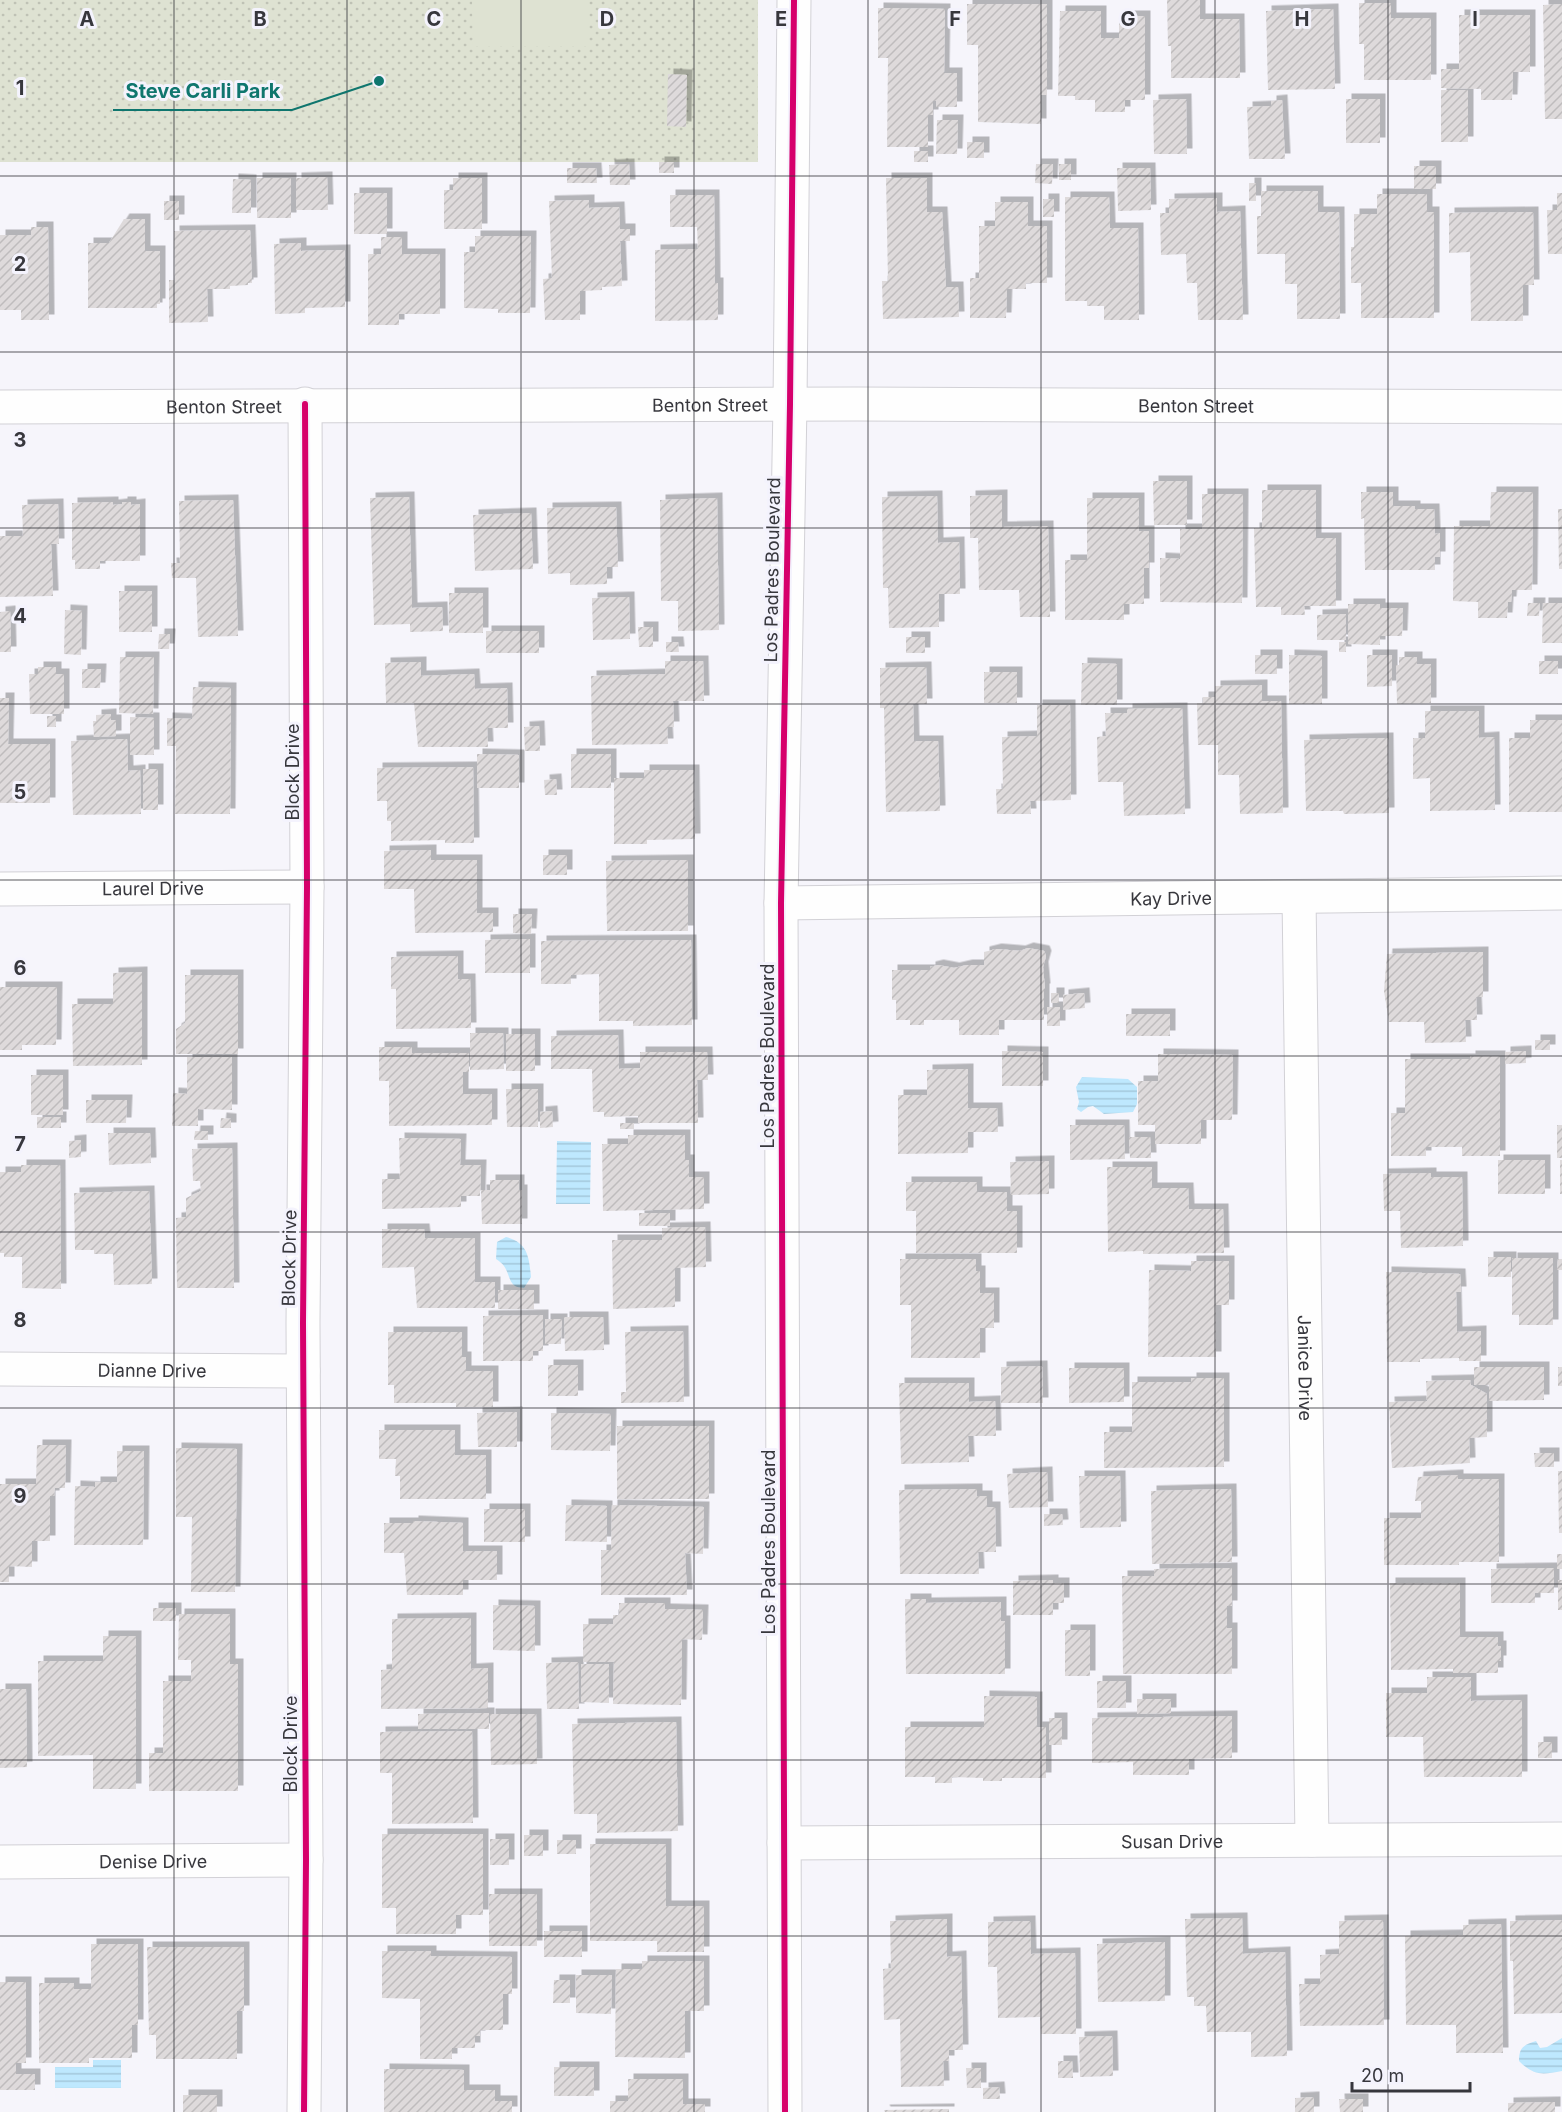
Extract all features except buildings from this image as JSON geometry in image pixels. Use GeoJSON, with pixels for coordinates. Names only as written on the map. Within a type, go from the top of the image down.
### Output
{"type":"FeatureCollection","features":[{"type":"Feature","properties":{"kind":"street","name":"Los Padres Boulevard"},"geometry":{"type":"LineString","coordinates":[[785,2112],[781,903],[790,404],[794,0]]}},
{"type":"Feature","properties":{"kind":"street","name":"Block Drive"},"geometry":{"type":"LineString","coordinates":[[304,2112],[306,1860],[303,1371],[308,887],[305,404]]}},
{"type":"Feature","properties":{"kind":"street","name":"Benton Street"},"geometry":{"type":"LineString","coordinates":[[0,406],[790,404],[1562,407]]}},
{"type":"Feature","properties":{"kind":"street","name":"Laurel Drive"},"geometry":{"type":"LineString","coordinates":[[0,889],[308,887]]}},
{"type":"Feature","properties":{"kind":"street","name":"Kay Drive"},"geometry":{"type":"LineString","coordinates":[[781,903],[1562,894]]}},
{"type":"Feature","properties":{"kind":"street","name":"Janice Drive"},"geometry":{"type":"LineString","coordinates":[[1299,897],[1312,1840]]}},
{"type":"Feature","properties":{"kind":"street","name":"Dianne Drive"},"geometry":{"type":"LineString","coordinates":[[0,1370],[303,1371]]}},
{"type":"Feature","properties":{"kind":"street","name":"Susan Drive"},"geometry":{"type":"LineString","coordinates":[[784,1843],[1562,1839]]}},
{"type":"Feature","properties":{"kind":"street","name":"Denise Drive"},"geometry":{"type":"LineString","coordinates":[[0,1862],[306,1860]]}},
{"type":"Feature","properties":{"kind":"green space"},"geometry":{"type":"Polygon","coordinates":[[[0,0],[758,0],[758,162],[0,162],[0,0]]]}},
{"type":"Feature","properties":{"kind":"green space"},"geometry":{"type":"Polygon","coordinates":[[[472,0],[589,0],[589,46],[473,46],[472,0]]]}},
{"type":"Feature","properties":{"kind":"water"},"geometry":{"type":"Polygon","coordinates":[[[1082,1077],[1128,1079],[1137,1087],[1137,1104],[1133,1112],[1104,1114],[1093,1106],[1081,1112],[1077,1109],[1079,1102],[1076,1087],[1082,1077]]]}},
{"type":"Feature","properties":{"kind":"water"},"geometry":{"type":"Polygon","coordinates":[[[557,1141],[591,1142],[590,1204],[556,1204],[557,1141]]]}},
{"type":"Feature","properties":{"kind":"water"},"geometry":{"type":"Polygon","coordinates":[[[506,1237],[519,1243],[528,1257],[531,1277],[524,1288],[512,1284],[504,1266],[496,1259],[497,1242],[506,1237]]]}},
{"type":"Feature","properties":{"kind":"water"},"geometry":{"type":"Polygon","coordinates":[[[1562,2038],[1562,2071],[1534,2072],[1519,2061],[1521,2050],[1528,2044],[1536,2041],[1540,2048],[1547,2047],[1562,2038]]]}},
{"type":"Feature","properties":{"kind":"water"},"geometry":{"type":"Polygon","coordinates":[[[93,2060],[121,2060],[121,2088],[55,2088],[55,2067],[93,2067],[93,2060]]]}},
{"type":"Feature","properties":{"kind":"cycle path"},"geometry":{"type":"LineString","coordinates":[[785,2112],[781,903],[790,404],[794,0]]}},
{"type":"Feature","properties":{"kind":"cycle path"},"geometry":{"type":"LineString","coordinates":[[304,2112],[306,1860],[303,1323],[307,887],[305,404]]}},
{"type":"Feature","properties":{"kind":"place","name":"Steve Carli Park"},"geometry":{"type":"Point","coordinates":[379,81]}}]}
